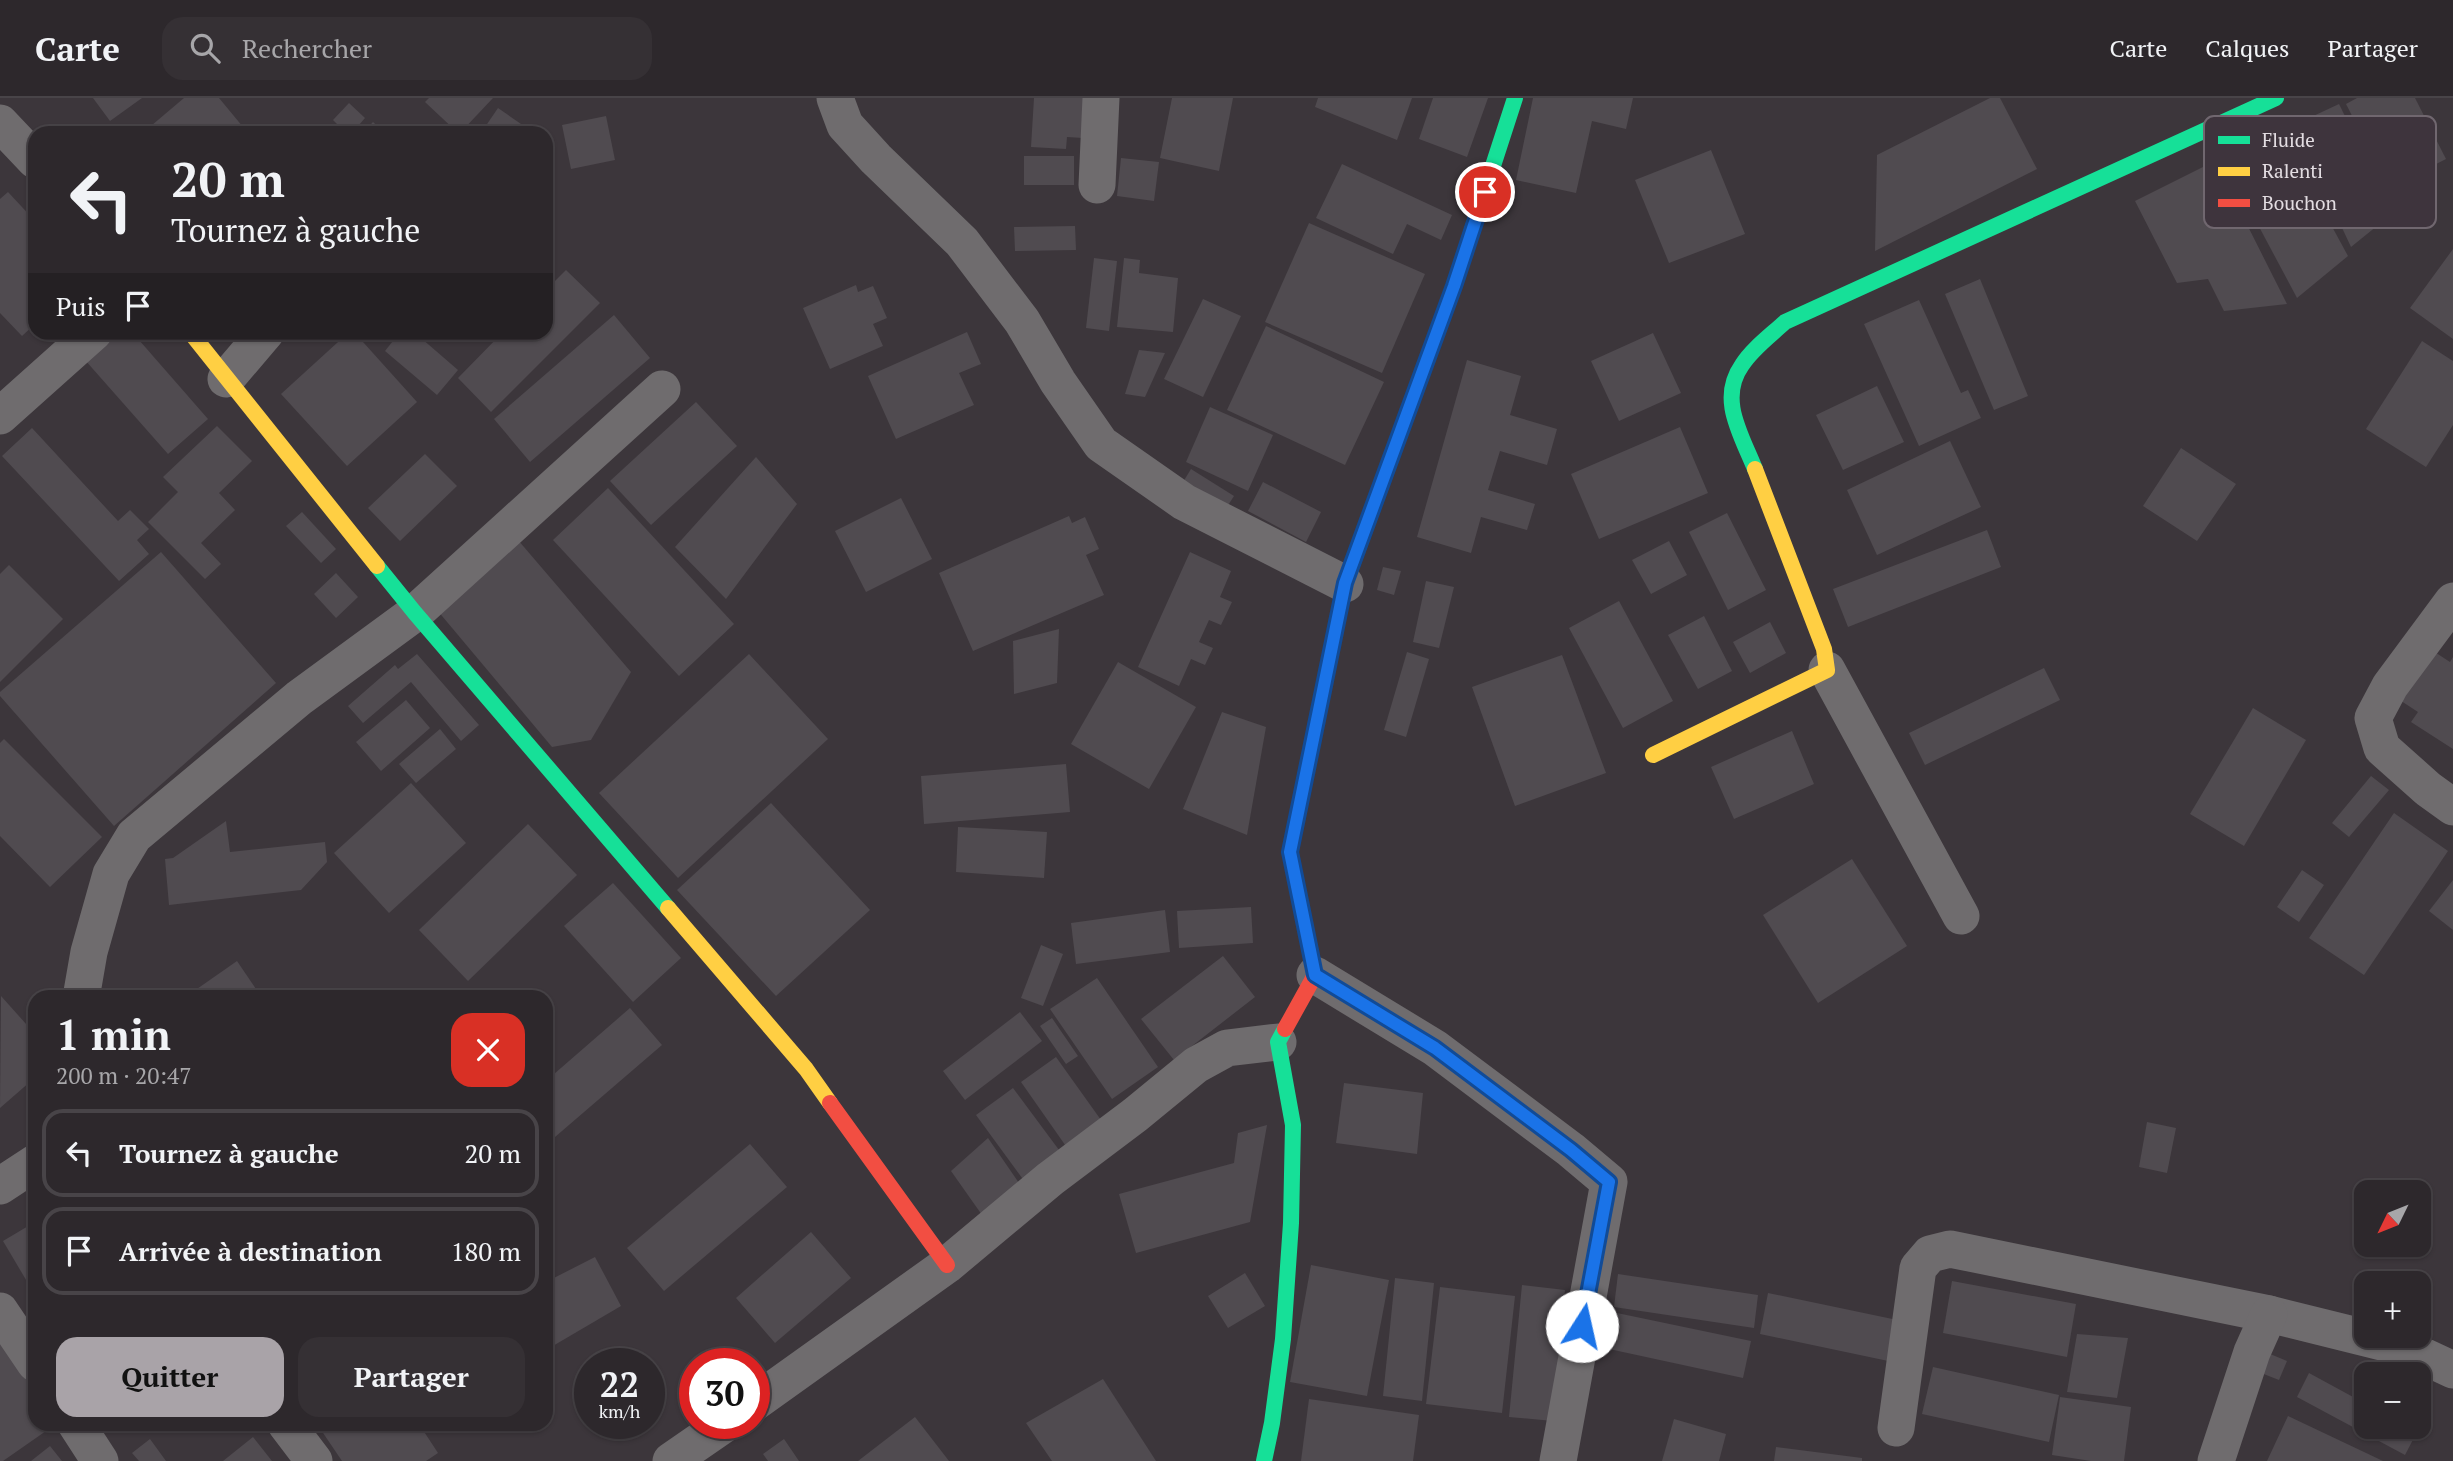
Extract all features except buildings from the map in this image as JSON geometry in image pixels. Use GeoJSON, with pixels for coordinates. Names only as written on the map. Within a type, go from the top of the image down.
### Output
{"type":"FeatureCollection","features":[{"type":"Feature","properties":{"kind":"street"},"geometry":{"type":"LineString","coordinates":[[835,98],[845,125],[961,243],[1022,321],[1058,382],[1101,444],[1184,502],[1345,583]]}},
{"type":"Feature","properties":{"kind":"street"},"geometry":{"type":"LineString","coordinates":[[1097,186],[1101,98]]}},
{"type":"Feature","properties":{"kind":"street"},"geometry":{"type":"LineString","coordinates":[[1264,1461],[1283,1339],[1291,1223],[1293,1125],[1278,1042],[1315,975],[1290,852],[1345,583],[1454,286],[1516,98]]}},
{"type":"Feature","properties":{"kind":"street"},"geometry":{"type":"LineString","coordinates":[[2237,116],[2276,98]]}},
{"type":"Feature","properties":{"kind":"street"},"geometry":{"type":"LineString","coordinates":[[0,123],[28,153]]}},
{"type":"Feature","properties":{"kind":"street"},"geometry":{"type":"LineString","coordinates":[[1961,916],[1827,670],[1824,649],[1732,410],[1730,388],[1742,364],[1785,322],[2204,131]]}},
{"type":"Feature","properties":{"kind":"street"},"geometry":{"type":"LineString","coordinates":[[0,416],[85,340]]}},
{"type":"Feature","properties":{"kind":"street"},"geometry":{"type":"LineString","coordinates":[[196,340],[415,613],[806,1069],[947,1265]]}},
{"type":"Feature","properties":{"kind":"street"},"geometry":{"type":"LineString","coordinates":[[226,379],[259,340]]}},
{"type":"Feature","properties":{"kind":"street"},"geometry":{"type":"LineString","coordinates":[[82,990],[89,952],[111,874],[134,836],[299,698],[415,613],[662,389]]}},
{"type":"Feature","properties":{"kind":"street"},"geometry":{"type":"LineString","coordinates":[[2453,601],[2390,686],[2373,718],[2382,748],[2428,789],[2453,807]]}},
{"type":"Feature","properties":{"kind":"street"},"geometry":{"type":"LineString","coordinates":[[1653,755],[1827,670]]}},
{"type":"Feature","properties":{"kind":"street"},"geometry":{"type":"LineString","coordinates":[[1315,975],[1435,1048],[1571,1150],[1609,1182],[1558,1461]]}},
{"type":"Feature","properties":{"kind":"street"},"geometry":{"type":"LineString","coordinates":[[770,1392],[947,1265],[1049,1179],[1135,1115],[1196,1065],[1227,1048],[1278,1042]]}},
{"type":"Feature","properties":{"kind":"street"},"geometry":{"type":"LineString","coordinates":[[0,1186],[28,1168]]}},
{"type":"Feature","properties":{"kind":"street"},"geometry":{"type":"LineString","coordinates":[[1896,1428],[1918,1268],[1930,1254],[1950,1249],[2269,1314],[2406,1348],[2452,1366]]}},
{"type":"Feature","properties":{"kind":"street"},"geometry":{"type":"LineString","coordinates":[[0,1311],[28,1353]]}},
{"type":"Feature","properties":{"kind":"street"},"geometry":{"type":"LineString","coordinates":[[2217,1461],[2252,1352],[2269,1314]]}},
{"type":"Feature","properties":{"kind":"street"},"geometry":{"type":"LineString","coordinates":[[81,1431],[100,1461]]}},
{"type":"Feature","properties":{"kind":"street"},"geometry":{"type":"LineString","coordinates":[[291,1431],[314,1461]]}},
{"type":"Feature","properties":{"kind":"street"},"geometry":{"type":"LineString","coordinates":[[671,1461],[703,1439]]}},
{"type":"Feature","properties":{"kind":"traffic: fast"},"geometry":{"type":"LineString","coordinates":[[1302,792],[1345,584],[1454,286],[1515,98]]}},
{"type":"Feature","properties":{"kind":"traffic: fast"},"geometry":{"type":"LineString","coordinates":[[2237,116],[2276,98]]}},
{"type":"Feature","properties":{"kind":"traffic: fast"},"geometry":{"type":"LineString","coordinates":[[1755,469],[1734,417],[1732,391],[1735,378],[1746,359],[1785,322],[2204,131]]}},
{"type":"Feature","properties":{"kind":"traffic: fast"},"geometry":{"type":"LineString","coordinates":[[377,566],[668,908]]}},
{"type":"Feature","properties":{"kind":"traffic: fast"},"geometry":{"type":"LineString","coordinates":[[1264,1461],[1283,1339],[1291,1223],[1293,1125],[1278,1042],[1285,1029]]}},
{"type":"Feature","properties":{"kind":"traffic: slow"},"geometry":{"type":"LineString","coordinates":[[196,340],[377,566]]}},
{"type":"Feature","properties":{"kind":"traffic: slow"},"geometry":{"type":"LineString","coordinates":[[1653,755],[1827,670],[1824,649],[1755,469]]}},
{"type":"Feature","properties":{"kind":"traffic: slow"},"geometry":{"type":"LineString","coordinates":[[668,908],[806,1069],[830,1103]]}},
{"type":"Feature","properties":{"kind":"traffic: jam"},"geometry":{"type":"LineString","coordinates":[[1285,1029],[1315,975],[1290,852],[1302,792]]}},
{"type":"Feature","properties":{"kind":"traffic: jam"},"geometry":{"type":"LineString","coordinates":[[830,1103],[947,1265]]}},
{"type":"Feature","properties":{"kind":"route"},"geometry":{"type":"LineString","coordinates":[[1485,192],[1454,286],[1345,583],[1290,852],[1315,975],[1435,1048],[1571,1150],[1609,1182],[1582,1326]]}}]}
